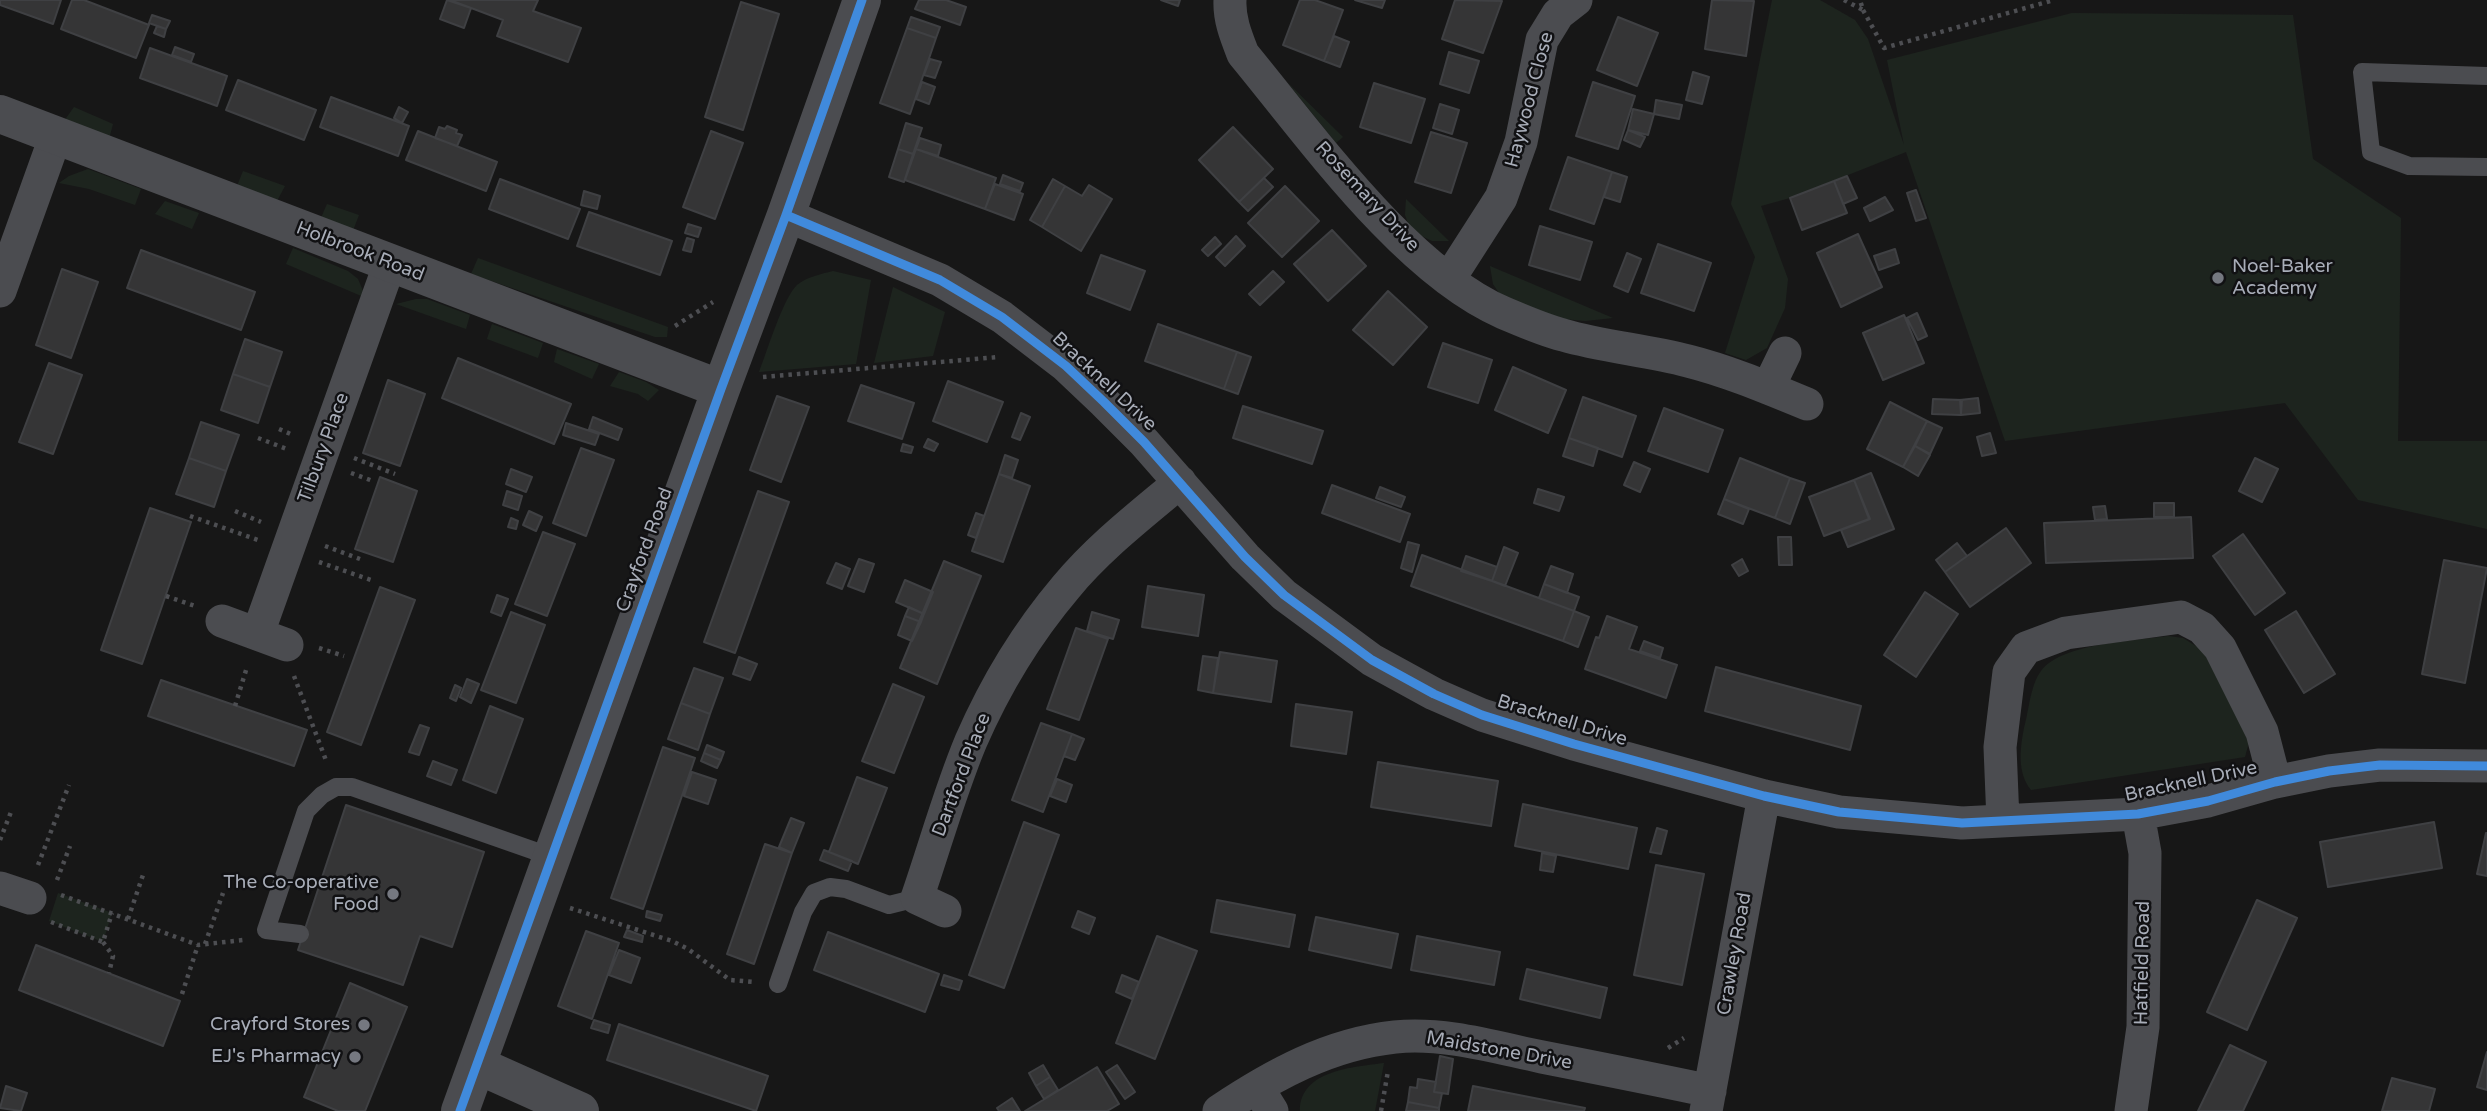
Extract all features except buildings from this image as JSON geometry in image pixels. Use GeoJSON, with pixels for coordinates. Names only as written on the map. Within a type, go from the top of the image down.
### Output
{"type":"FeatureCollection","features":[{"type":"Feature","properties":{"kind":"street","name":"Crayford Road"},"geometry":{"type":"LineString","coordinates":[[460,1111],[862,0]]}},
{"type":"Feature","properties":{"kind":"street","name":"Rosemary Drive"},"geometry":{"type":"LineString","coordinates":[[1230,0],[1232,20],[1243,54],[1365,199],[1402,239],[1448,279],[1501,312],[1563,335],[1687,361],[1807,404]]}},
{"type":"Feature","properties":{"kind":"street","name":"Haywood Close"},"geometry":{"type":"LineString","coordinates":[[1448,279],[1501,198],[1521,142],[1542,40],[1558,14],[1576,0]]}},
{"type":"Feature","properties":{"kind":"street","name":"Holbrook Road"},"geometry":{"type":"LineString","coordinates":[[0,114],[390,263],[722,384]]}},
{"type":"Feature","properties":{"kind":"street"},"geometry":{"type":"LineString","coordinates":[[0,291],[56,135]]}},
{"type":"Feature","properties":{"kind":"street","name":"Bracknell Drive"},"geometry":{"type":"LineString","coordinates":[[786,215],[940,280],[1002,317],[1104,402],[1180,482],[1245,557],[1284,595],[1372,660],[1434,694],[1482,715],[1543,735],[1764,796],[1839,813],[1962,824],[2138,814],[2208,801],[2329,771],[2380,765],[2487,766]]}},
{"type":"Feature","properties":{"kind":"street","name":"Tilbury Place"},"geometry":{"type":"LineString","coordinates":[[273,639],[390,263]]}},
{"type":"Feature","properties":{"kind":"street"},"geometry":{"type":"LineString","coordinates":[[1768,388],[1785,353]]}},
{"type":"Feature","properties":{"kind":"street","name":"Dartford Place"},"geometry":{"type":"LineString","coordinates":[[931,905],[971,742],[1002,678],[1034,628],[1066,587],[1104,546],[1180,482]]}},
{"type":"Feature","properties":{"kind":"street","name":"Bracknell Drive"},"geometry":{"type":"LineString","coordinates":[[2003,821],[2000,747],[2009,672],[2026,648],[2066,634],[2181,617],[2202,628],[2220,648],[2262,732],[2276,782]]}},
{"type":"Feature","properties":{"kind":"street"},"geometry":{"type":"LineString","coordinates":[[222,621],[273,639]]}},
{"type":"Feature","properties":{"kind":"street","name":"Crawley Road"},"geometry":{"type":"LineString","coordinates":[[1708,1101],[1764,796]]}},
{"type":"Feature","properties":{"kind":"street","name":"Hatfield Road"},"geometry":{"type":"LineString","coordinates":[[2131,1111],[2143,1014],[2145,853],[2138,814]]}},
{"type":"Feature","properties":{"kind":"street","name":"Maidstone Drive"},"geometry":{"type":"LineString","coordinates":[[1219,1111],[1265,1099],[1296,1065],[1328,1052],[1378,1040],[1411,1036],[1466,1041],[1630,1074],[1708,1101]]}},
{"type":"Feature","properties":{"kind":"street"},"geometry":{"type":"LineString","coordinates":[[477,1065],[580,1111]]}},
{"type":"Feature","properties":{"kind":"lane"},"geometry":{"type":"LineString","coordinates":[[2487,76],[2362,72],[2371,152],[2409,166],[2487,167]]}},
{"type":"Feature","properties":{"kind":"lane"},"geometry":{"type":"LineString","coordinates":[[300,934],[266,930],[306,811],[321,795],[336,786],[352,787],[552,857]]}},
{"type":"Feature","properties":{"kind":"lane"},"geometry":{"type":"LineString","coordinates":[[778,984],[803,912],[814,893],[830,887],[846,889],[890,905],[931,905]]}},
{"type":"Feature","properties":{"kind":"path"},"geometry":{"type":"LineString","coordinates":[[1844,0],[1863,10]]}},
{"type":"Feature","properties":{"kind":"path"},"geometry":{"type":"LineString","coordinates":[[1860,0],[1884,48],[2054,0]]}},
{"type":"Feature","properties":{"kind":"path"},"geometry":{"type":"LineString","coordinates":[[722,384],[1048,353]]}},
{"type":"Feature","properties":{"kind":"path"},"geometry":{"type":"LineString","coordinates":[[234,706],[273,639],[286,656],[336,786]]}},
{"type":"Feature","properties":{"kind":"path"},"geometry":{"type":"LineString","coordinates":[[69,785],[33,877],[37,885],[15,893],[25,912],[103,942],[113,956],[108,973]]}},
{"type":"Feature","properties":{"kind":"path"},"geometry":{"type":"LineString","coordinates":[[0,840],[11,812]]}},
{"type":"Feature","properties":{"kind":"path"},"geometry":{"type":"LineString","coordinates":[[70,846],[53,891],[198,944],[242,940],[266,930]]}},
{"type":"Feature","properties":{"kind":"path"},"geometry":{"type":"LineString","coordinates":[[128,919],[144,872]]}},
{"type":"Feature","properties":{"kind":"path"},"geometry":{"type":"LineString","coordinates":[[205,944],[223,893]]}},
{"type":"Feature","properties":{"kind":"path"},"geometry":{"type":"LineString","coordinates":[[536,897],[672,941],[688,949],[730,980],[778,984]]}},
{"type":"Feature","properties":{"kind":"path"},"geometry":{"type":"LineString","coordinates":[[103,942],[112,913]]}},
{"type":"Feature","properties":{"kind":"path"},"geometry":{"type":"LineString","coordinates":[[182,994],[198,944]]}},
{"type":"Feature","properties":{"kind":"path"},"geometry":{"type":"LineString","coordinates":[[1630,1074],[1726,1010]]}},
{"type":"Feature","properties":{"kind":"shaded area","name":"Noel-Baker Academy"},"geometry":{"type":"Polygon","coordinates":[[[1772,0],[1820,0],[1855,20],[1868,39],[1904,145],[1887,60],[2072,13],[2293,15],[2313,159],[2401,218],[2398,441],[2487,441],[2487,529],[2358,500],[2285,403],[2005,441],[1906,152],[1790,198],[1761,206],[1788,279],[1785,308],[1767,348],[1746,360],[1725,353],[1755,257],[1731,204],[1772,0]]]}},
{"type":"Feature","properties":{"kind":"shaded area"},"geometry":{"type":"Polygon","coordinates":[[[1287,82],[1343,137],[1336,143],[1287,82]]]}},
{"type":"Feature","properties":{"kind":"shaded area"},"geometry":{"type":"Polygon","coordinates":[[[74,107],[113,124],[109,139],[64,121],[74,107]]]}},
{"type":"Feature","properties":{"kind":"shaded area"},"geometry":{"type":"Polygon","coordinates":[[[88,169],[141,189],[135,205],[89,189],[59,183],[88,169]]]}},
{"type":"Feature","properties":{"kind":"shaded area"},"geometry":{"type":"Polygon","coordinates":[[[243,171],[285,186],[277,201],[237,186],[243,171]]]}},
{"type":"Feature","properties":{"kind":"shaded area"},"geometry":{"type":"Polygon","coordinates":[[[1406,199],[1449,241],[1432,241],[1411,231],[1405,215],[1406,199]]]}},
{"type":"Feature","properties":{"kind":"shaded area"},"geometry":{"type":"Polygon","coordinates":[[[165,201],[199,213],[192,229],[155,214],[165,201]]]}},
{"type":"Feature","properties":{"kind":"shaded area"},"geometry":{"type":"Polygon","coordinates":[[[327,204],[359,215],[352,233],[320,220],[327,204]]]}},
{"type":"Feature","properties":{"kind":"shaded area"},"geometry":{"type":"Polygon","coordinates":[[[293,248],[348,271],[358,279],[366,298],[286,264],[293,248]]]}},
{"type":"Feature","properties":{"kind":"shaded area"},"geometry":{"type":"Polygon","coordinates":[[[478,258],[668,327],[667,337],[655,337],[471,274],[478,258]]]}},
{"type":"Feature","properties":{"kind":"shaded area"},"geometry":{"type":"Polygon","coordinates":[[[1490,266],[1613,318],[1585,321],[1554,318],[1501,296],[1493,284],[1490,266]]]}},
{"type":"Feature","properties":{"kind":"shaded area"},"geometry":{"type":"Polygon","coordinates":[[[833,271],[871,280],[856,364],[759,372],[781,313],[797,285],[814,276],[833,271]]]}},
{"type":"Feature","properties":{"kind":"shaded area"},"geometry":{"type":"Polygon","coordinates":[[[893,287],[945,312],[933,356],[874,363],[893,287]]]}},
{"type":"Feature","properties":{"kind":"shaded area"},"geometry":{"type":"Polygon","coordinates":[[[427,299],[470,315],[466,329],[396,304],[427,299]]]}},
{"type":"Feature","properties":{"kind":"shaded area"},"geometry":{"type":"Polygon","coordinates":[[[492,324],[543,343],[538,358],[487,339],[492,324]]]}},
{"type":"Feature","properties":{"kind":"shaded area"},"geometry":{"type":"Polygon","coordinates":[[[557,349],[599,364],[592,379],[554,362],[557,349]]]}},
{"type":"Feature","properties":{"kind":"shaded area"},"geometry":{"type":"Polygon","coordinates":[[[619,372],[659,390],[648,401],[638,394],[610,386],[619,372]]]}},
{"type":"Feature","properties":{"kind":"shaded area"},"geometry":{"type":"Polygon","coordinates":[[[2168,636],[2183,638],[2207,653],[2249,742],[2245,757],[2031,790],[2023,776],[2021,744],[2032,691],[2041,671],[2065,654],[2081,649],[2168,636]]]}},
{"type":"Feature","properties":{"kind":"shaded area"},"geometry":{"type":"Polygon","coordinates":[[[58,893],[112,913],[103,942],[49,921],[58,893]]]}},
{"type":"Feature","properties":{"kind":"shaded area"},"geometry":{"type":"Polygon","coordinates":[[[1384,1063],[1375,1111],[1300,1111],[1302,1097],[1319,1079],[1344,1069],[1384,1063]]]}},
{"type":"Feature","properties":{"kind":"cycle path"},"geometry":{"type":"LineString","coordinates":[[460,1111],[862,0]]}},
{"type":"Feature","properties":{"kind":"cycle path"},"geometry":{"type":"LineString","coordinates":[[786,215],[940,280],[1002,317],[1066,366],[1104,402],[1144,442],[1245,557],[1284,595],[1372,660],[1434,694],[1482,715],[1574,744],[1764,796],[1839,812],[1962,823],[2138,814],[2208,801],[2275,782],[2329,771],[2380,765],[2487,766]]}},
{"type":"Feature","properties":{"kind":"place","name":"Noel-Baker Academy"},"geometry":{"type":"Point","coordinates":[2218,278]}},
{"type":"Feature","properties":{"kind":"place","name":"The Co-operative Food"},"geometry":{"type":"Point","coordinates":[393,894]}},
{"type":"Feature","properties":{"kind":"place","name":"Crayford Stores"},"geometry":{"type":"Point","coordinates":[364,1025]}},
{"type":"Feature","properties":{"kind":"place","name":"EJ's Pharmacy"},"geometry":{"type":"Point","coordinates":[355,1057]}}]}
